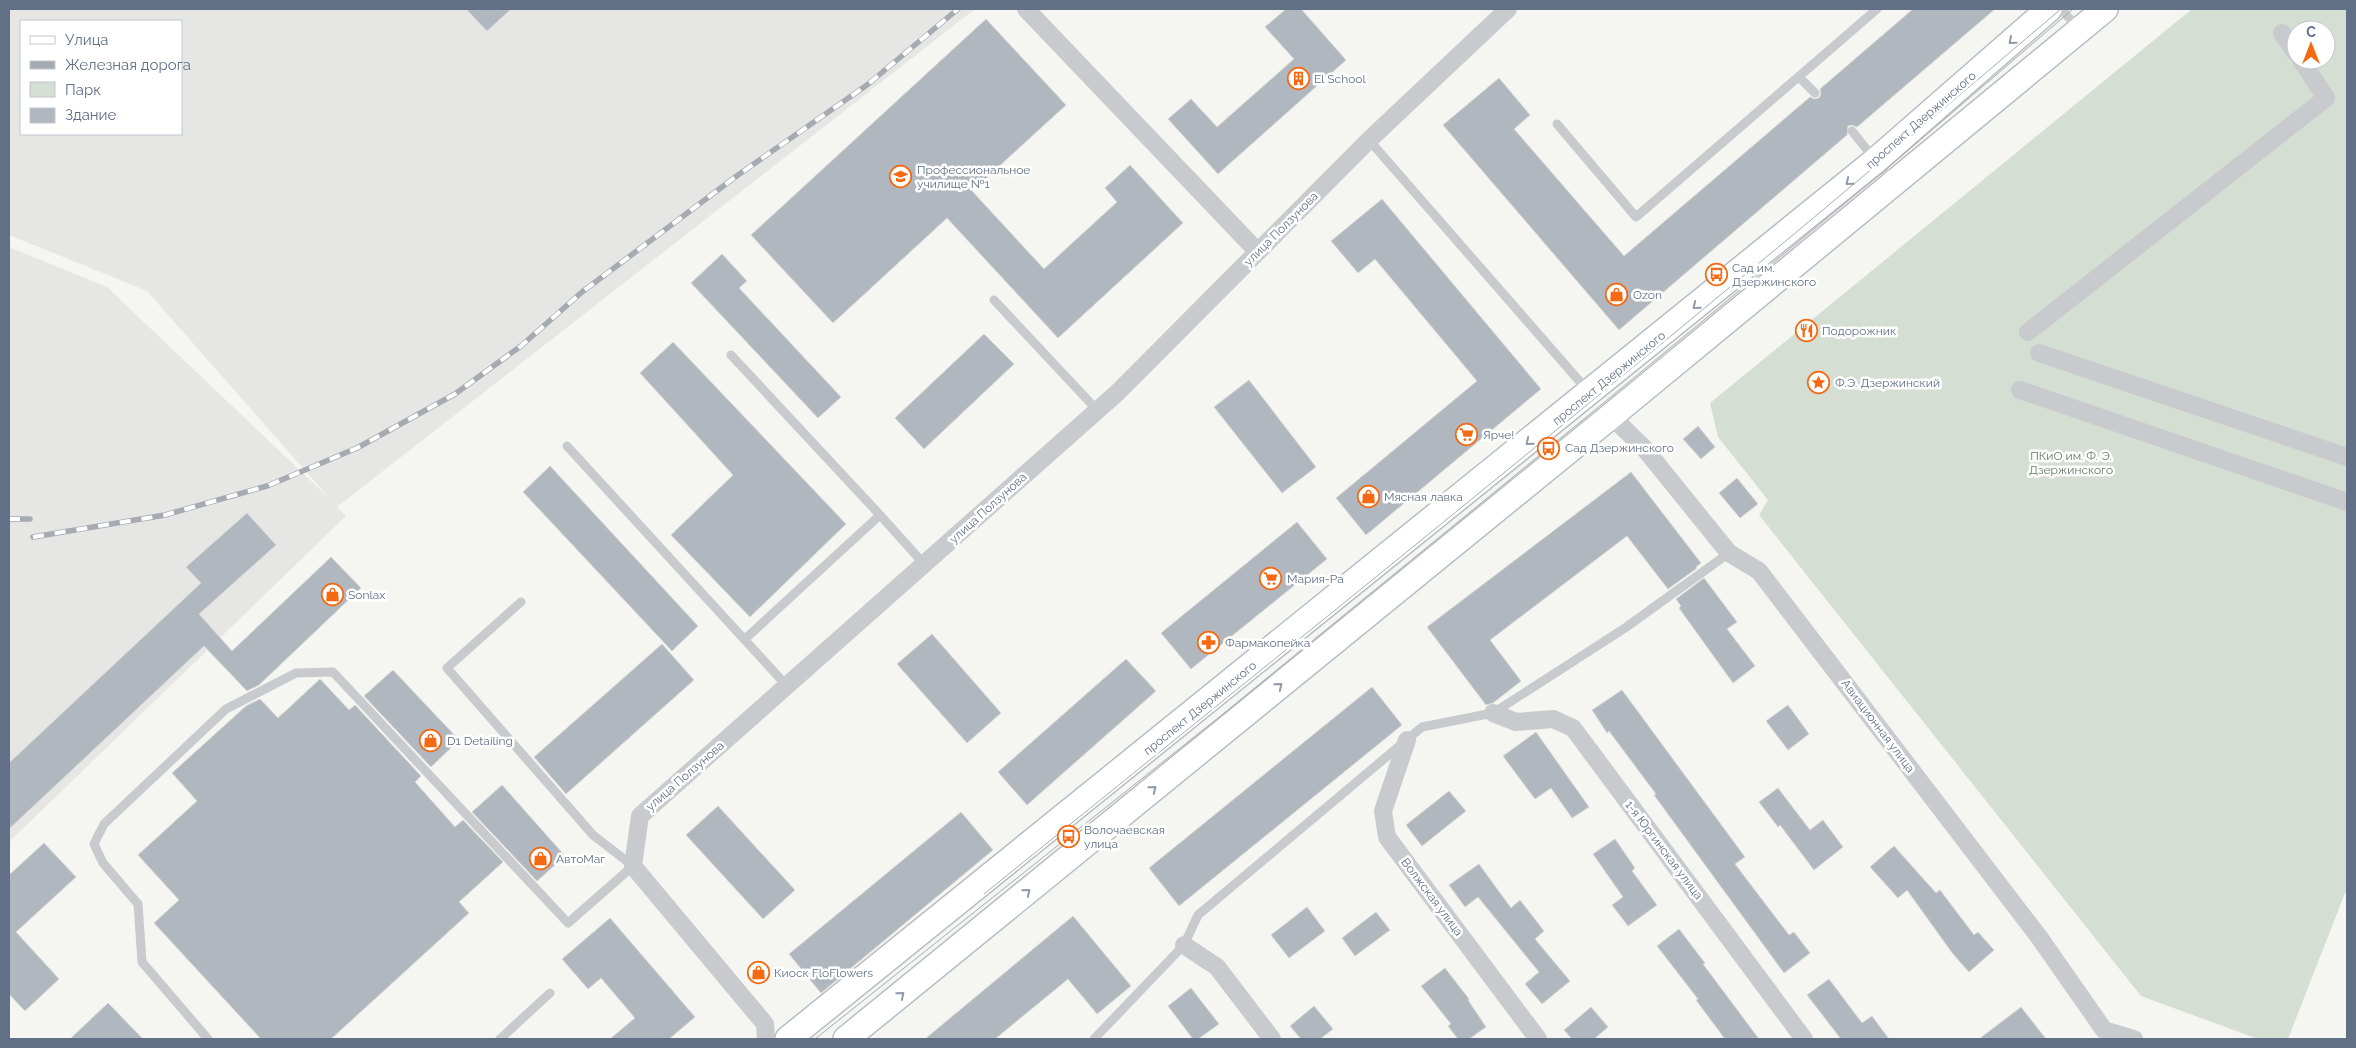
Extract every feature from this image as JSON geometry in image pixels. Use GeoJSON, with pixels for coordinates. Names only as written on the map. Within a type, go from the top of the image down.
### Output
{"type":"FeatureCollection","features":[{"type":"Feature","properties":{"kind":"main road","name":"проспект Дзержинского"},"geometry":{"type":"LineString","coordinates":[[796,1037],[1875,161],[2049,9]]}},
{"type":"Feature","properties":{"kind":"main road"},"geometry":{"type":"LineString","coordinates":[[846,1039],[1611,416],[2105,9]]}},
{"type":"Feature","properties":{"kind":"main road"},"geometry":{"type":"LineString","coordinates":[[1590,393],[1611,416]]}},
{"type":"Feature","properties":{"kind":"street"},"geometry":{"type":"LineString","coordinates":[[1026,9],[1258,252]]}},
{"type":"Feature","properties":{"kind":"street","name":"улица Ползунова"},"geometry":{"type":"LineString","coordinates":[[632,866],[640,816],[1098,410],[1369,140],[1508,9]]}},
{"type":"Feature","properties":{"kind":"street"},"geometry":{"type":"LineString","coordinates":[[2282,32],[2286,38]]}},
{"type":"Feature","properties":{"kind":"street"},"geometry":{"type":"LineString","coordinates":[[2028,332],[2326,98],[2308,70]]}},
{"type":"Feature","properties":{"kind":"street"},"geometry":{"type":"LineString","coordinates":[[2040,353],[2347,457]]}},
{"type":"Feature","properties":{"kind":"street"},"geometry":{"type":"LineString","coordinates":[[2020,390],[2347,502]]}},
{"type":"Feature","properties":{"kind":"street","name":"Авиационная улица"},"geometry":{"type":"LineString","coordinates":[[1611,416],[1644,448],[1729,554],[1759,570],[2033,929],[2098,1034],[2134,1039]]}},
{"type":"Feature","properties":{"kind":"street","name":"1-я Юргинская улица"},"geometry":{"type":"LineString","coordinates":[[1493,714],[1516,722],[1554,719],[1573,728],[1804,1039]]}},
{"type":"Feature","properties":{"kind":"street","name":"Волжская улица"},"geometry":{"type":"LineString","coordinates":[[1407,740],[1383,811],[1387,837],[1538,1039]]}},
{"type":"Feature","properties":{"kind":"street"},"geometry":{"type":"LineString","coordinates":[[632,866],[765,1032],[796,1037]]}},
{"type":"Feature","properties":{"kind":"street"},"geometry":{"type":"LineString","coordinates":[[1184,945],[1217,967],[1272,1039]]}},
{"type":"Feature","properties":{"kind":"lane"},"geometry":{"type":"LineString","coordinates":[[1557,124],[1636,217],[1877,9]]}},
{"type":"Feature","properties":{"kind":"lane"},"geometry":{"type":"LineString","coordinates":[[2061,9],[2079,30]]}},
{"type":"Feature","properties":{"kind":"lane"},"geometry":{"type":"LineString","coordinates":[[1799,76],[1815,93]]}},
{"type":"Feature","properties":{"kind":"lane"},"geometry":{"type":"LineString","coordinates":[[1852,131],[1894,183]]}},
{"type":"Feature","properties":{"kind":"lane"},"geometry":{"type":"LineString","coordinates":[[1369,140],[1590,393]]}},
{"type":"Feature","properties":{"kind":"lane"},"geometry":{"type":"LineString","coordinates":[[994,300],[1098,410]]}},
{"type":"Feature","properties":{"kind":"lane"},"geometry":{"type":"LineString","coordinates":[[731,355],[924,564]]}},
{"type":"Feature","properties":{"kind":"lane"},"geometry":{"type":"LineString","coordinates":[[567,446],[787,686]]}},
{"type":"Feature","properties":{"kind":"lane"},"geometry":{"type":"LineString","coordinates":[[745,639],[880,515]]}},
{"type":"Feature","properties":{"kind":"lane"},"geometry":{"type":"LineString","coordinates":[[1094,1039],[1184,945],[1198,915],[1422,727],[1493,714],[1625,628],[1729,554]]}},
{"type":"Feature","properties":{"kind":"lane"},"geometry":{"type":"LineString","coordinates":[[208,1039],[142,962],[138,904],[104,863],[94,844],[104,824],[226,709],[296,672],[333,672],[568,923],[632,866],[593,835],[446,668],[521,602]]}},
{"type":"Feature","properties":{"kind":"lane"},"geometry":{"type":"LineString","coordinates":[[500,1039],[550,993]]}},
{"type":"Feature","properties":{"kind":"shaded area"},"geometry":{"type":"Polygon","coordinates":[[[9,9],[975,9],[337,507],[346,516],[9,842],[9,247],[107,287],[331,500],[147,291],[9,235],[9,9]]]}},
{"type":"Feature","properties":{"kind":"green space","name":"ПКиО им. Ф. Э. Дзержинского"},"geometry":{"type":"Polygon","coordinates":[[[2192,9],[2347,9],[2347,894],[2345,893],[2288,1039],[2258,1039],[2141,996],[1759,515],[1768,500],[1718,437],[1710,403],[2192,9]]]}},
{"type":"Feature","properties":{"kind":"building"},"geometry":{"type":"Polygon","coordinates":[[[466,9],[511,9],[487,31],[466,9]]]}},
{"type":"Feature","properties":{"kind":"building","name":"El School"},"geometry":{"type":"Polygon","coordinates":[[[1286,9],[1301,9],[1346,60],[1218,174],[1168,119],[1191,99],[1217,127],[1294,59],[1265,27],[1286,9]]]}},
{"type":"Feature","properties":{"kind":"building"},"geometry":{"type":"Polygon","coordinates":[[[1913,9],[1995,9],[1857,127],[1848,126],[1847,135],[1619,330],[1443,125],[1499,78],[1530,115],[1514,129],[1624,256],[1810,97],[1814,99],[1819,98],[1821,94],[1820,89],[1913,9]]]}},
{"type":"Feature","properties":{"kind":"building","name":"Профессиональное училище №1"},"geometry":{"type":"Polygon","coordinates":[[[986,19],[1066,105],[972,191],[1044,269],[1117,202],[1105,188],[1130,165],[1183,223],[1058,338],[947,218],[833,323],[751,235],[986,19]]]}},
{"type":"Feature","properties":{"kind":"building"},"geometry":{"type":"Polygon","coordinates":[[[1382,199],[1541,389],[1366,535],[1336,498],[1477,381],[1375,259],[1358,273],[1331,241],[1382,199]]]}},
{"type":"Feature","properties":{"kind":"building"},"geometry":{"type":"Polygon","coordinates":[[[722,254],[747,281],[739,288],[841,397],[818,418],[691,283],[722,254]]]}},
{"type":"Feature","properties":{"kind":"building"},"geometry":{"type":"Polygon","coordinates":[[[984,334],[1014,364],[924,449],[895,418],[984,334]]]}},
{"type":"Feature","properties":{"kind":"building"},"geometry":{"type":"Polygon","coordinates":[[[673,342],[846,524],[750,617],[671,535],[733,475],[640,373],[673,342]]]}},
{"type":"Feature","properties":{"kind":"building"},"geometry":{"type":"Polygon","coordinates":[[[1249,380],[1316,467],[1282,493],[1214,407],[1249,380]]]}},
{"type":"Feature","properties":{"kind":"building"},"geometry":{"type":"Polygon","coordinates":[[[1698,426],[1715,447],[1701,459],[1683,439],[1698,426]]]}},
{"type":"Feature","properties":{"kind":"building"},"geometry":{"type":"Polygon","coordinates":[[[550,466],[698,626],[672,651],[523,492],[550,466]]]}},
{"type":"Feature","properties":{"kind":"building"},"geometry":{"type":"Polygon","coordinates":[[[1631,472],[1701,563],[1668,589],[1627,536],[1490,640],[1521,681],[1493,703],[1486,705],[1427,627],[1631,472]]]}},
{"type":"Feature","properties":{"kind":"building"},"geometry":{"type":"Polygon","coordinates":[[[1737,478],[1758,504],[1740,518],[1719,493],[1737,478]]]}},
{"type":"Feature","properties":{"kind":"building"},"geometry":{"type":"Polygon","coordinates":[[[247,513],[276,545],[199,614],[232,651],[331,557],[361,588],[259,685],[247,691],[204,646],[9,829],[9,763],[201,583],[186,567],[247,513]]]}},
{"type":"Feature","properties":{"kind":"building"},"geometry":{"type":"Polygon","coordinates":[[[1297,522],[1327,559],[1191,669],[1161,633],[1297,522]]]}},
{"type":"Feature","properties":{"kind":"building"},"geometry":{"type":"Polygon","coordinates":[[[1704,578],[1737,622],[1727,629],[1755,666],[1733,683],[1679,608],[1681,606],[1676,599],[1704,578]]]}},
{"type":"Feature","properties":{"kind":"building"},"geometry":{"type":"Polygon","coordinates":[[[932,634],[1001,713],[967,743],[897,664],[932,634]]]}},
{"type":"Feature","properties":{"kind":"building"},"geometry":{"type":"Polygon","coordinates":[[[662,644],[694,680],[566,794],[534,757],[662,644]]]}},
{"type":"Feature","properties":{"kind":"building"},"geometry":{"type":"Polygon","coordinates":[[[1126,659],[1156,691],[1027,805],[998,772],[1126,659]]]}},
{"type":"Feature","properties":{"kind":"building"},"geometry":{"type":"Polygon","coordinates":[[[393,670],[459,740],[431,767],[364,696],[393,670]]]}},
{"type":"Feature","properties":{"kind":"building"},"geometry":{"type":"Polygon","coordinates":[[[320,679],[349,710],[355,705],[421,776],[415,782],[455,827],[463,820],[503,862],[459,902],[469,913],[331,1039],[261,1039],[154,923],[179,900],[138,855],[197,801],[172,773],[246,706],[260,699],[278,718],[320,679]]]}},
{"type":"Feature","properties":{"kind":"building"},"geometry":{"type":"Polygon","coordinates":[[[1372,687],[1402,725],[1179,906],[1149,868],[1372,687]]]}},
{"type":"Feature","properties":{"kind":"building"},"geometry":{"type":"Polygon","coordinates":[[[1622,690],[1745,857],[1735,864],[1789,935],[1794,932],[1810,953],[1784,973],[1654,795],[1656,794],[1609,731],[1607,733],[1592,710],[1622,690]]]}},
{"type":"Feature","properties":{"kind":"building"},"geometry":{"type":"Polygon","coordinates":[[[1788,705],[1809,734],[1788,750],[1766,721],[1788,705]]]}},
{"type":"Feature","properties":{"kind":"building"},"geometry":{"type":"Polygon","coordinates":[[[1536,732],[1589,807],[1572,818],[1551,788],[1535,799],[1503,756],[1536,732]]]}},
{"type":"Feature","properties":{"kind":"building"},"geometry":{"type":"Polygon","coordinates":[[[502,785],[565,856],[537,881],[472,812],[502,785]]]}},
{"type":"Feature","properties":{"kind":"building"},"geometry":{"type":"Polygon","coordinates":[[[1778,788],[1810,830],[1823,820],[1843,847],[1814,870],[1780,825],[1778,827],[1759,802],[1778,788]]]}},
{"type":"Feature","properties":{"kind":"building"},"geometry":{"type":"Polygon","coordinates":[[[1449,791],[1466,811],[1422,846],[1406,825],[1449,791]]]}},
{"type":"Feature","properties":{"kind":"building"},"geometry":{"type":"Polygon","coordinates":[[[718,806],[795,890],[763,919],[686,835],[718,806]]]}},
{"type":"Feature","properties":{"kind":"building"},"geometry":{"type":"Polygon","coordinates":[[[961,812],[993,850],[821,993],[789,954],[961,812]]]}},
{"type":"Feature","properties":{"kind":"building"},"geometry":{"type":"Polygon","coordinates":[[[1615,839],[1635,868],[1632,871],[1657,905],[1628,926],[1612,905],[1623,897],[1593,854],[1615,839]]]}},
{"type":"Feature","properties":{"kind":"building"},"geometry":{"type":"Polygon","coordinates":[[[44,843],[76,877],[16,932],[59,979],[25,1011],[9,994],[9,875],[44,843]]]}},
{"type":"Feature","properties":{"kind":"building"},"geometry":{"type":"Polygon","coordinates":[[[1894,846],[1936,893],[1940,890],[1974,935],[1978,932],[1994,950],[1969,972],[1953,954],[1907,890],[1898,898],[1870,867],[1894,846]]]}},
{"type":"Feature","properties":{"kind":"building"},"geometry":{"type":"Polygon","coordinates":[[[1479,864],[1511,908],[1520,900],[1544,931],[1535,939],[1570,981],[1542,1004],[1525,984],[1539,972],[1478,897],[1465,907],[1449,885],[1479,864]]]}},
{"type":"Feature","properties":{"kind":"building"},"geometry":{"type":"Polygon","coordinates":[[[1307,907],[1325,931],[1289,958],[1271,935],[1307,907]]]}},
{"type":"Feature","properties":{"kind":"building"},"geometry":{"type":"Polygon","coordinates":[[[1376,912],[1390,930],[1355,956],[1342,938],[1376,912]]]}},
{"type":"Feature","properties":{"kind":"building"},"geometry":{"type":"Polygon","coordinates":[[[1073,916],[1131,986],[1097,1014],[1068,979],[995,1039],[925,1039],[1073,916]]]}},
{"type":"Feature","properties":{"kind":"building"},"geometry":{"type":"Polygon","coordinates":[[[610,918],[695,1017],[669,1039],[610,1039],[635,1018],[601,978],[588,989],[562,959],[610,918]]]}},
{"type":"Feature","properties":{"kind":"building"},"geometry":{"type":"Polygon","coordinates":[[[1679,929],[1759,1039],[1725,1039],[1696,1000],[1698,999],[1657,946],[1679,929]]]}},
{"type":"Feature","properties":{"kind":"building"},"geometry":{"type":"Polygon","coordinates":[[[1445,968],[1469,999],[1486,1027],[1469,1039],[1458,1039],[1448,1026],[1451,1024],[1421,986],[1445,968]]]}},
{"type":"Feature","properties":{"kind":"building"},"geometry":{"type":"Polygon","coordinates":[[[1829,979],[1862,1023],[1872,1016],[1889,1039],[1841,1039],[1807,995],[1829,979]]]}},
{"type":"Feature","properties":{"kind":"building"},"geometry":{"type":"Polygon","coordinates":[[[1191,988],[1219,1024],[1198,1039],[1193,1039],[1168,1006],[1191,988]]]}},
{"type":"Feature","properties":{"kind":"building"},"geometry":{"type":"Polygon","coordinates":[[[108,1003],[143,1039],[70,1039],[108,1003]]]}},
{"type":"Feature","properties":{"kind":"building"},"geometry":{"type":"Polygon","coordinates":[[[1314,1006],[1333,1029],[1320,1039],[1301,1039],[1290,1026],[1314,1006]]]}},
{"type":"Feature","properties":{"kind":"building"},"geometry":{"type":"Polygon","coordinates":[[[1591,1007],[1608,1027],[1594,1039],[1572,1039],[1564,1030],[1591,1007]]]}},
{"type":"Feature","properties":{"kind":"building"},"geometry":{"type":"Polygon","coordinates":[[[2021,1007],[2046,1039],[1979,1039],[2021,1007]]]}},
{"type":"Feature","properties":{"kind":"tram line"},"geometry":{"type":"LineString","coordinates":[[984,894],[1660,345],[1795,234],[2061,9]]}},
{"type":"Feature","properties":{"kind":"tram line"},"geometry":{"type":"LineString","coordinates":[[815,1039],[1218,718],[1601,405],[1884,171],[2073,9]]}},
{"type":"Feature","properties":{"kind":"railway"},"geometry":{"type":"LineString","coordinates":[[33,537],[165,515],[267,486],[357,448],[455,394],[521,346],[582,292],[738,175],[867,85],[958,9]]}},
{"type":"Feature","properties":{"kind":"railway"},"geometry":{"type":"LineString","coordinates":[[9,519],[30,519]]}},
{"type":"Feature","properties":{"kind":"place","name":"El School"},"geometry":{"type":"Point","coordinates":[1298,79]}},
{"type":"Feature","properties":{"kind":"place","name":"Профессиональное училище №1"},"geometry":{"type":"Point","coordinates":[901,177]}},
{"type":"Feature","properties":{"kind":"place","name":"Сад им. Дзержинского"},"geometry":{"type":"Point","coordinates":[1716,275]}},
{"type":"Feature","properties":{"kind":"place","name":"Ozon"},"geometry":{"type":"Point","coordinates":[1617,295]}},
{"type":"Feature","properties":{"kind":"place","name":"Подорожник"},"geometry":{"type":"Point","coordinates":[1806,331]}},
{"type":"Feature","properties":{"kind":"place","name":"Ф.Э. Дзержинский"},"geometry":{"type":"Point","coordinates":[1819,383]}},
{"type":"Feature","properties":{"kind":"place","name":"Ярче!"},"geometry":{"type":"Point","coordinates":[1467,435]}},
{"type":"Feature","properties":{"kind":"place","name":"Сад Дзержинского"},"geometry":{"type":"Point","coordinates":[1549,448]}},
{"type":"Feature","properties":{"kind":"place","name":"Мясная лавка"},"geometry":{"type":"Point","coordinates":[1368,497]}},
{"type":"Feature","properties":{"kind":"place","name":"Мария-Ра"},"geometry":{"type":"Point","coordinates":[1271,579]}},
{"type":"Feature","properties":{"kind":"place","name":"Sonlax"},"geometry":{"type":"Point","coordinates":[332,595]}},
{"type":"Feature","properties":{"kind":"place","name":"Фармакопейка"},"geometry":{"type":"Point","coordinates":[1209,643]}},
{"type":"Feature","properties":{"kind":"place","name":"D1 Detailing"},"geometry":{"type":"Point","coordinates":[431,741]}},
{"type":"Feature","properties":{"kind":"place","name":"Волочаевская улица"},"geometry":{"type":"Point","coordinates":[1068,837]}},
{"type":"Feature","properties":{"kind":"place","name":"АвтоМаг"},"geometry":{"type":"Point","coordinates":[540,859]}},
{"type":"Feature","properties":{"kind":"place","name":"Киоск FloFlowers"},"geometry":{"type":"Point","coordinates":[758,973]}}]}
